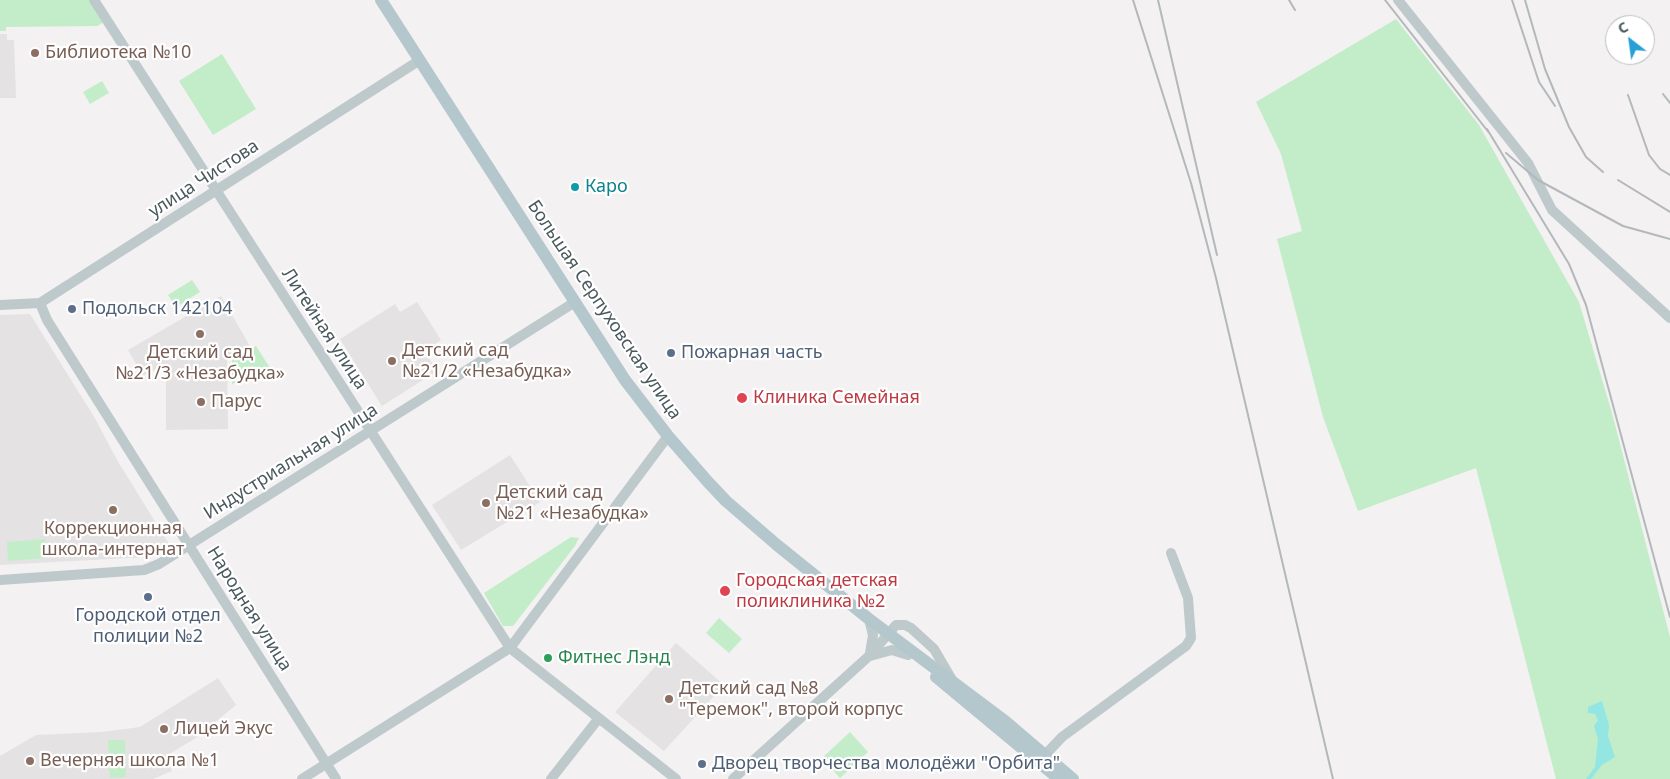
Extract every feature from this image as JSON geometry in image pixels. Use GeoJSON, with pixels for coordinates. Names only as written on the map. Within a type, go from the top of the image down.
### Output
{"type":"FeatureCollection","features":[{"type":"Feature","properties":{"kind":"main road","name":"Большая Серпуховская улица"},"geometry":{"type":"LineString","coordinates":[[381,0],[625,380],[668,436],[726,501],[869,619],[951,678],[1046,754],[1073,779]]}},
{"type":"Feature","properties":{"kind":"main road","name":"Большая Серпуховская улица"},"geometry":{"type":"LineString","coordinates":[[888,634],[908,655],[1059,779]]}},
{"type":"Feature","properties":{"kind":"street","name":"Литейная улица"},"geometry":{"type":"LineString","coordinates":[[94,0],[510,648],[676,779]]}},
{"type":"Feature","properties":{"kind":"street"},"geometry":{"type":"LineString","coordinates":[[1398,0],[1528,163],[1552,210],[1670,318]]}},
{"type":"Feature","properties":{"kind":"street","name":"улица Чистова"},"geometry":{"type":"LineString","coordinates":[[0,305],[40,303],[420,60]]}},
{"type":"Feature","properties":{"kind":"street","name":"Индустриальная улица"},"geometry":{"type":"LineString","coordinates":[[0,580],[144,570],[159,564],[575,302]]}},
{"type":"Feature","properties":{"kind":"street","name":"Народная улица"},"geometry":{"type":"LineString","coordinates":[[40,303],[47,320],[336,779]]}},
{"type":"Feature","properties":{"kind":"street"},"geometry":{"type":"LineString","coordinates":[[302,779],[510,648],[668,436]]}},
{"type":"Feature","properties":{"kind":"street"},"geometry":{"type":"LineString","coordinates":[[1046,754],[1062,736],[1186,646],[1191,638],[1188,598],[1171,553]]}},
{"type":"Feature","properties":{"kind":"street"},"geometry":{"type":"LineString","coordinates":[[869,619],[873,635],[869,656]]}},
{"type":"Feature","properties":{"kind":"street"},"geometry":{"type":"LineString","coordinates":[[733,779],[869,656],[888,634]]}},
{"type":"Feature","properties":{"kind":"street"},"geometry":{"type":"LineString","coordinates":[[869,656],[892,650],[908,655]]}},
{"type":"Feature","properties":{"kind":"street"},"geometry":{"type":"LineString","coordinates":[[551,779],[599,718]]}},
{"type":"Feature","properties":{"kind":"shaded area"},"geometry":{"type":"Polygon","coordinates":[[[0,34],[7,34],[7,40],[14,40],[16,98],[0,98],[0,34]]]}},
{"type":"Feature","properties":{"kind":"shaded area"},"geometry":{"type":"Polygon","coordinates":[[[221,296],[250,346],[227,360],[228,429],[166,430],[166,364],[143,376],[128,350],[221,296]]]}},
{"type":"Feature","properties":{"kind":"shaded area","name":"Детский сад №21/2 «Незабудка»"},"geometry":{"type":"Polygon","coordinates":[[[417,302],[441,340],[424,351],[437,371],[382,406],[340,339],[395,304],[400,312],[417,302]]]}},
{"type":"Feature","properties":{"kind":"shaded area"},"geometry":{"type":"Polygon","coordinates":[[[30,314],[96,420],[117,460],[169,544],[147,557],[0,565],[0,315],[30,314]]]}},
{"type":"Feature","properties":{"kind":"shaded area","name":"Детский сад №21 «Незабудка»"},"geometry":{"type":"Polygon","coordinates":[[[510,455],[540,502],[461,550],[432,505],[510,455]]]}},
{"type":"Feature","properties":{"kind":"shaded area","name":"Детский сад №8 \"Теремок\", второй корпус"},"geometry":{"type":"Polygon","coordinates":[[[676,643],[724,685],[664,751],[615,712],[676,643]]]}},
{"type":"Feature","properties":{"kind":"shaded area"},"geometry":{"type":"Polygon","coordinates":[[[218,678],[236,705],[196,738],[171,753],[171,762],[168,764],[172,771],[153,779],[0,779],[0,756],[36,735],[102,732],[140,727],[218,678]]]}},
{"type":"Feature","properties":{"kind":"green space"},"geometry":{"type":"Polygon","coordinates":[[[0,0],[99,0],[110,19],[97,26],[6,27],[6,31],[0,31],[0,0]]]}},
{"type":"Feature","properties":{"kind":"green space"},"geometry":{"type":"Polygon","coordinates":[[[1396,19],[1479,125],[1579,302],[1612,413],[1670,637],[1670,779],[1556,779],[1476,468],[1358,511],[1323,417],[1277,239],[1302,231],[1281,154],[1256,102],[1396,19]]]}},
{"type":"Feature","properties":{"kind":"green space"},"geometry":{"type":"Polygon","coordinates":[[[222,54],[256,109],[213,135],[179,81],[222,54]]]}},
{"type":"Feature","properties":{"kind":"green space"},"geometry":{"type":"Polygon","coordinates":[[[102,81],[109,93],[90,104],[83,92],[102,81]]]}},
{"type":"Feature","properties":{"kind":"green space"},"geometry":{"type":"Polygon","coordinates":[[[192,280],[200,292],[176,307],[168,295],[192,280]]]}},
{"type":"Feature","properties":{"kind":"green space"},"geometry":{"type":"Polygon","coordinates":[[[256,346],[272,371],[232,384],[232,360],[256,346]]]}},
{"type":"Feature","properties":{"kind":"green space"},"geometry":{"type":"Polygon","coordinates":[[[571,537],[579,538],[575,546],[513,626],[503,626],[484,593],[571,537]]]}},
{"type":"Feature","properties":{"kind":"green space"},"geometry":{"type":"Polygon","coordinates":[[[45,539],[46,558],[8,561],[7,542],[45,539]]]}},
{"type":"Feature","properties":{"kind":"green space"},"geometry":{"type":"Polygon","coordinates":[[[719,618],[742,639],[729,653],[706,633],[719,618]]]}},
{"type":"Feature","properties":{"kind":"green space"},"geometry":{"type":"Polygon","coordinates":[[[850,732],[868,752],[840,778],[822,758],[850,732]]]}},
{"type":"Feature","properties":{"kind":"green space"},"geometry":{"type":"Polygon","coordinates":[[[108,740],[125,740],[126,777],[110,778],[108,740]]]}},
{"type":"Feature","properties":{"kind":"water"},"geometry":{"type":"Polygon","coordinates":[[[1602,701],[1609,725],[1608,736],[1615,757],[1602,765],[1591,779],[1586,779],[1595,767],[1598,739],[1594,726],[1598,720],[1595,714],[1588,713],[1588,707],[1602,701]]]}},
{"type":"Feature","properties":{"kind":"railway"},"geometry":{"type":"LineString","coordinates":[[1133,0],[1191,183],[1216,278],[1333,779]]}},
{"type":"Feature","properties":{"kind":"railway"},"geometry":{"type":"LineString","coordinates":[[1158,0],[1217,255]]}},
{"type":"Feature","properties":{"kind":"railway"},"geometry":{"type":"LineString","coordinates":[[1289,0],[1295,10]]}},
{"type":"Feature","properties":{"kind":"railway"},"geometry":{"type":"LineString","coordinates":[[1385,0],[1490,134]]}},
{"type":"Feature","properties":{"kind":"railway"},"geometry":{"type":"LineString","coordinates":[[1512,0],[1539,82],[1555,106]]}},
{"type":"Feature","properties":{"kind":"railway"},"geometry":{"type":"LineString","coordinates":[[1525,0],[1545,69],[1569,127],[1586,157],[1603,172]]}},
{"type":"Feature","properties":{"kind":"railway"},"geometry":{"type":"LineString","coordinates":[[1663,94],[1670,103]]}},
{"type":"Feature","properties":{"kind":"railway"},"geometry":{"type":"LineString","coordinates":[[1628,95],[1649,155],[1660,169],[1670,175]]}},
{"type":"Feature","properties":{"kind":"railway"},"geometry":{"type":"LineString","coordinates":[[1487,129],[1569,264],[1586,305],[1670,617]]}},
{"type":"Feature","properties":{"kind":"railway"},"geometry":{"type":"LineString","coordinates":[[1506,153],[1538,180],[1623,226],[1670,239]]}},
{"type":"Feature","properties":{"kind":"railway"},"geometry":{"type":"LineString","coordinates":[[1618,180],[1670,212]]}},
{"type":"Feature","properties":{"kind":"place","name":"Библиотека №10"},"geometry":{"type":"Point","coordinates":[35,53]}},
{"type":"Feature","properties":{"kind":"place","name":"Каро"},"geometry":{"type":"Point","coordinates":[575,187]}},
{"type":"Feature","properties":{"kind":"place","name":"Подольск 142104"},"geometry":{"type":"Point","coordinates":[72,309]}},
{"type":"Feature","properties":{"kind":"place","name":"Детский сад №21/3 «Незабудка»"},"geometry":{"type":"Point","coordinates":[200,334]}},
{"type":"Feature","properties":{"kind":"place","name":"Пожарная часть"},"geometry":{"type":"Point","coordinates":[671,353]}},
{"type":"Feature","properties":{"kind":"place","name":"Детский сад №21/2 «Незабудка»"},"geometry":{"type":"Point","coordinates":[392,361]}},
{"type":"Feature","properties":{"kind":"place","name":"Клиника Семейная"},"geometry":{"type":"Point","coordinates":[742,398]}},
{"type":"Feature","properties":{"kind":"place","name":"Парус"},"geometry":{"type":"Point","coordinates":[201,402]}},
{"type":"Feature","properties":{"kind":"place","name":"Детский сад №21 «Незабудка»"},"geometry":{"type":"Point","coordinates":[486,503]}},
{"type":"Feature","properties":{"kind":"place","name":"Коррекционная школа-интернат"},"geometry":{"type":"Point","coordinates":[113,510]}},
{"type":"Feature","properties":{"kind":"place","name":"Городская детская поликлиника №2"},"geometry":{"type":"Point","coordinates":[725,591]}},
{"type":"Feature","properties":{"kind":"place","name":"Городской отдел полиции №2"},"geometry":{"type":"Point","coordinates":[148,597]}},
{"type":"Feature","properties":{"kind":"place","name":"Фитнес Лэнд"},"geometry":{"type":"Point","coordinates":[548,658]}},
{"type":"Feature","properties":{"kind":"place","name":"Детский сад №8 \"Теремок\", второй корпус"},"geometry":{"type":"Point","coordinates":[669,699]}},
{"type":"Feature","properties":{"kind":"place","name":"Лицей Экус"},"geometry":{"type":"Point","coordinates":[164,729]}},
{"type":"Feature","properties":{"kind":"place","name":"Вечерняя школа №1"},"geometry":{"type":"Point","coordinates":[30,761]}},
{"type":"Feature","properties":{"kind":"place","name":"Дворец творчества молодёжи \"Орбита\""},"geometry":{"type":"Point","coordinates":[702,764]}}]}
